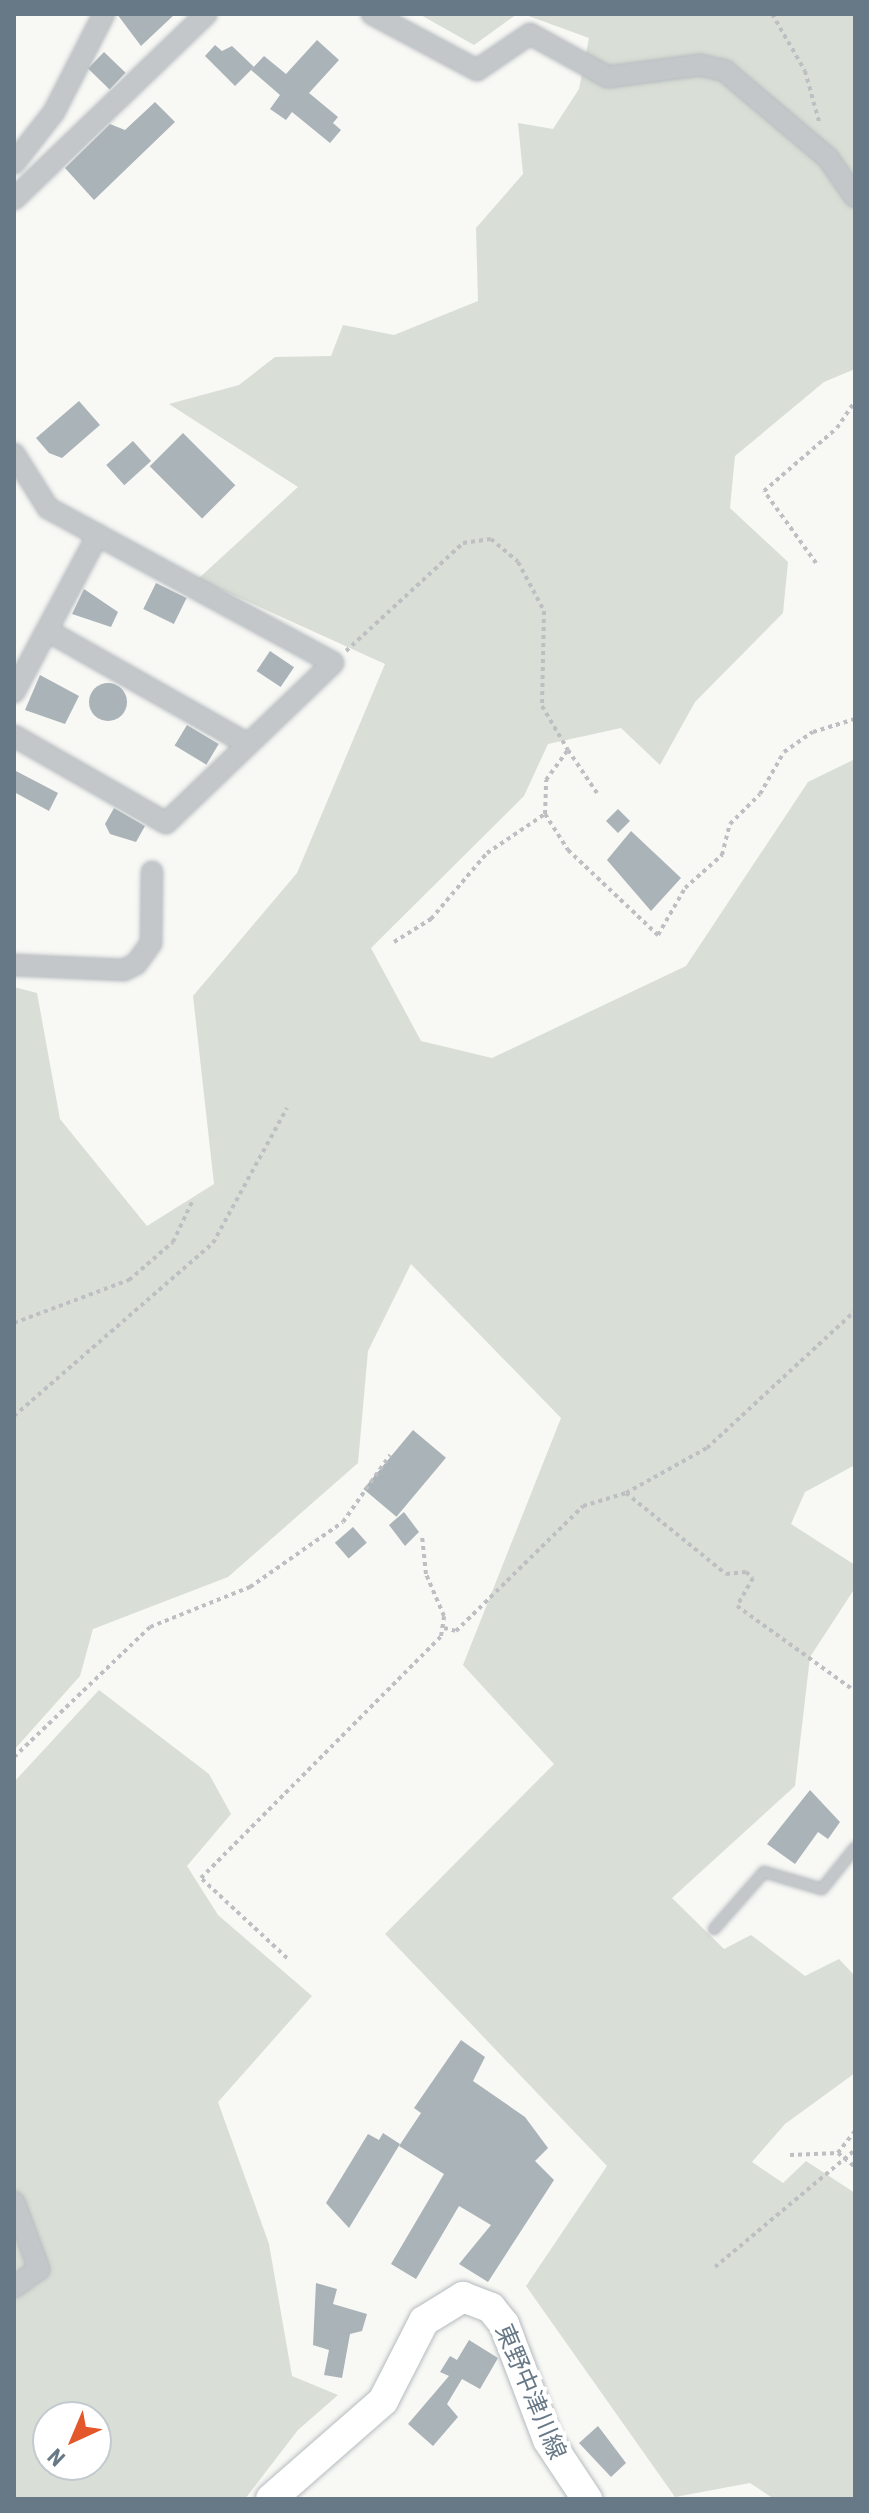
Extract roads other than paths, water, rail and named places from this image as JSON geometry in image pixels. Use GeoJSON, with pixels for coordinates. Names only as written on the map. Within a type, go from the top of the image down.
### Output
{"type":"FeatureCollection","features":[{"type":"Feature","properties":{"kind":"main road","name":"東野中津川線"},"geometry":{"type":"LineString","coordinates":[[271,2499],[383,2401],[424,2321],[463,2297],[491,2308],[504,2324],[548,2440],[587,2499]]}},
{"type":"Feature","properties":{"kind":"street"},"geometry":{"type":"LineString","coordinates":[[14,163],[54,112],[104,14]]}},
{"type":"Feature","properties":{"kind":"street"},"geometry":{"type":"LineString","coordinates":[[14,199],[206,14]]}},
{"type":"Feature","properties":{"kind":"street"},"geometry":{"type":"LineString","coordinates":[[372,14],[477,70],[530,34],[608,77],[700,65],[725,71],[828,158],[855,197]]}},
{"type":"Feature","properties":{"kind":"street"},"geometry":{"type":"LineString","coordinates":[[14,454],[48,508],[333,663],[166,823],[14,736]]}},
{"type":"Feature","properties":{"kind":"street"},"geometry":{"type":"LineString","coordinates":[[14,692],[98,535]]}},
{"type":"Feature","properties":{"kind":"street"},"geometry":{"type":"LineString","coordinates":[[48,631],[248,744]]}},
{"type":"Feature","properties":{"kind":"street"},"geometry":{"type":"LineString","coordinates":[[14,965],[124,970],[136,964],[151,943],[152,872]]}},
{"type":"Feature","properties":{"kind":"street"},"geometry":{"type":"LineString","coordinates":[[14,2202],[39,2269],[14,2287]]}},
{"type":"Feature","properties":{"kind":"lane"},"geometry":{"type":"LineString","coordinates":[[714,1929],[764,1872],[822,1889],[855,1848]]}}]}
